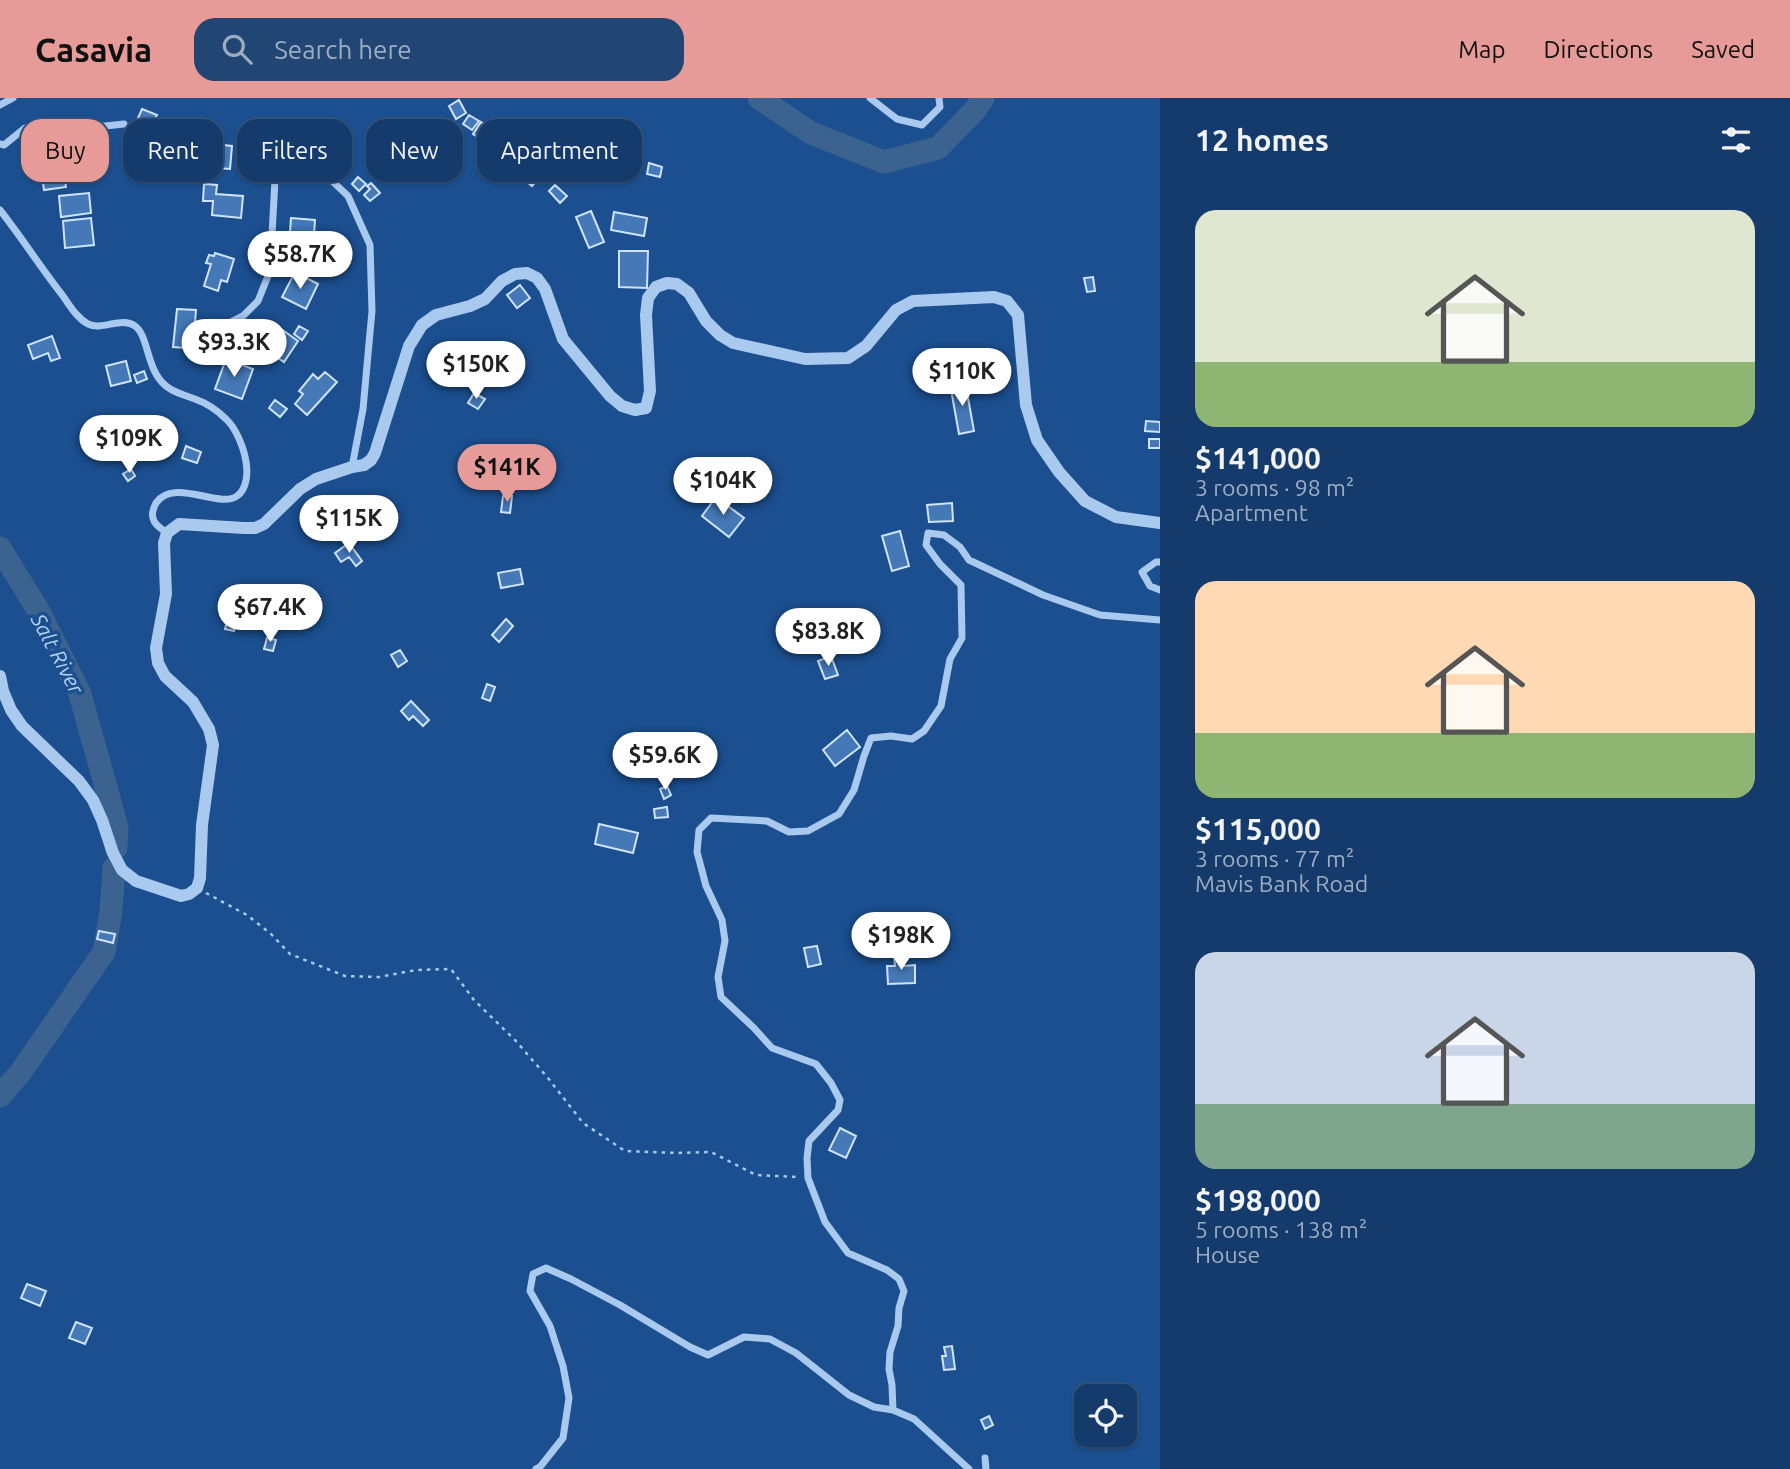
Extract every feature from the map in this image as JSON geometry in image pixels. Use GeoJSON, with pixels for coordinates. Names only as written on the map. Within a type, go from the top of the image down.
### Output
{"type":"FeatureCollection","features":[{"type":"Feature","properties":{"kind":"street"},"geometry":{"type":"LineString","coordinates":[[0,105],[13,98]]}},
{"type":"Feature","properties":{"kind":"street"},"geometry":{"type":"LineString","coordinates":[[870,98],[897,119],[922,125],[940,107],[939,98]]}},
{"type":"Feature","properties":{"kind":"street"},"geometry":{"type":"LineString","coordinates":[[0,144],[4,145],[25,128],[86,128],[123,124]]}},
{"type":"Feature","properties":{"kind":"street"},"geometry":{"type":"LineString","coordinates":[[230,323],[243,316],[258,301],[270,271],[275,180],[289,158],[311,161],[348,196],[370,245],[372,310],[363,409],[352,467]]}},
{"type":"Feature","properties":{"kind":"street"},"geometry":{"type":"LineString","coordinates":[[0,210],[75,313],[88,324],[101,327],[124,323],[136,326],[141,333],[150,364],[162,383],[169,389],[210,406],[228,420],[236,433],[246,462],[246,482],[238,496],[228,500],[180,493],[160,498],[153,507],[153,518],[158,527],[167,533]]}},
{"type":"Feature","properties":{"kind":"street"},"geometry":{"type":"LineString","coordinates":[[0,676],[11,710],[22,726],[79,782],[93,800],[122,870],[136,881],[181,896],[197,888],[200,878],[202,825],[214,745],[209,729],[193,702],[165,676],[158,663],[156,648],[166,594],[164,543],[167,533],[179,524],[255,528],[264,524],[300,489],[316,478],[364,465],[371,460],[376,453],[409,346],[422,325],[436,315],[485,299],[502,281],[515,274],[527,273],[537,278],[545,289],[563,339],[610,396],[622,406],[635,410],[646,408],[650,391],[646,315],[648,298],[656,287],[667,283],[677,284],[689,293],[706,321],[733,343],[805,359],[848,358],[866,346],[896,310],[913,301],[994,297],[1007,301],[1017,314],[1026,405],[1037,440],[1059,472],[1085,501],[1116,517],[1160,523]]}},
{"type":"Feature","properties":{"kind":"street"},"geometry":{"type":"LineString","coordinates":[[893,1410],[890,1352],[904,1291],[899,1279],[887,1270],[848,1253],[825,1222],[808,1178],[809,1141],[838,1110],[840,1100],[831,1083],[816,1064],[772,1048],[721,997],[718,977],[724,941],[722,920],[706,886],[697,852],[699,830],[711,818],[767,821],[789,832],[808,831],[839,814],[854,790],[872,738],[891,736],[912,739],[924,731],[941,706],[950,659],[962,638],[961,585],[926,545],[928,533],[944,535],[960,547],[969,560],[1043,595],[1100,615],[1160,620]]}},
{"type":"Feature","properties":{"kind":"street"},"geometry":{"type":"LineString","coordinates":[[1160,562],[1142,572],[1150,586],[1160,590]]}},
{"type":"Feature","properties":{"kind":"street"},"geometry":{"type":"LineString","coordinates":[[536,1469],[563,1438],[569,1398],[563,1366],[550,1326],[530,1292],[533,1274],[546,1268],[708,1355],[744,1337],[770,1339],[796,1353],[849,1395],[874,1407],[893,1410],[914,1419],[968,1469]]}},
{"type":"Feature","properties":{"kind":"street"},"geometry":{"type":"LineString","coordinates":[[985,1458],[986,1469]]}},
{"type":"Feature","properties":{"kind":"path"},"geometry":{"type":"LineString","coordinates":[[197,888],[247,915],[271,934],[289,954],[345,976],[379,977],[416,970],[451,969],[474,1000],[515,1040],[583,1123],[625,1151],[711,1152],[756,1175],[808,1178]]}},
{"type":"Feature","properties":{"kind":"building"},"geometry":{"type":"Polygon","coordinates":[[[459,100],[466,113],[456,119],[449,106],[459,100]]]}},
{"type":"Feature","properties":{"kind":"building"},"geometry":{"type":"Polygon","coordinates":[[[142,109],[157,115],[155,119],[138,119],[142,109]]]}},
{"type":"Feature","properties":{"kind":"building"},"geometry":{"type":"Polygon","coordinates":[[[469,115],[477,120],[472,130],[463,124],[469,115]]]}},
{"type":"Feature","properties":{"kind":"building"},"geometry":{"type":"Polygon","coordinates":[[[223,145],[232,146],[230,169],[223,168],[223,145]]]}},
{"type":"Feature","properties":{"kind":"building"},"geometry":{"type":"Polygon","coordinates":[[[649,163],[662,167],[660,177],[647,174],[649,163]]]}},
{"type":"Feature","properties":{"kind":"building"},"geometry":{"type":"Polygon","coordinates":[[[358,177],[366,184],[359,191],[352,184],[358,177]]]}},
{"type":"Feature","properties":{"kind":"building"},"geometry":{"type":"Polygon","coordinates":[[[43,182],[65,182],[66,187],[44,190],[43,182]]]}},
{"type":"Feature","properties":{"kind":"building"},"geometry":{"type":"Polygon","coordinates":[[[371,183],[380,193],[370,201],[364,195],[370,189],[367,186],[371,183]]]}},
{"type":"Feature","properties":{"kind":"building"},"geometry":{"type":"Polygon","coordinates":[[[204,184],[217,185],[216,194],[243,196],[241,218],[212,215],[213,201],[203,201],[204,184]]]}},
{"type":"Feature","properties":{"kind":"building"},"geometry":{"type":"Polygon","coordinates":[[[555,185],[567,196],[560,203],[549,191],[555,185]]]}},
{"type":"Feature","properties":{"kind":"building"},"geometry":{"type":"Polygon","coordinates":[[[89,193],[91,213],[61,217],[59,196],[89,193]]]}},
{"type":"Feature","properties":{"kind":"building"},"geometry":{"type":"Polygon","coordinates":[[[591,211],[604,242],[589,248],[576,217],[591,211]]]}},
{"type":"Feature","properties":{"kind":"building"},"geometry":{"type":"Polygon","coordinates":[[[614,212],[647,218],[644,236],[611,230],[614,212]]]}},
{"type":"Feature","properties":{"kind":"building"},"geometry":{"type":"Polygon","coordinates":[[[91,218],[94,245],[65,248],[63,221],[91,218]]]}},
{"type":"Feature","properties":{"kind":"building"},"geometry":{"type":"Polygon","coordinates":[[[291,218],[315,220],[313,249],[289,248],[291,218]]]}},
{"type":"Feature","properties":{"kind":"building"},"geometry":{"type":"Polygon","coordinates":[[[619,251],[648,251],[647,288],[619,287],[619,251]]]}},
{"type":"Feature","properties":{"kind":"building"},"geometry":{"type":"Polygon","coordinates":[[[215,253],[234,259],[227,282],[221,280],[218,291],[204,286],[211,264],[206,263],[209,255],[214,256],[215,253]]]}},
{"type":"Feature","properties":{"kind":"building"},"geometry":{"type":"Polygon","coordinates":[[[295,272],[318,284],[306,309],[282,297],[295,272]]]}},
{"type":"Feature","properties":{"kind":"building"},"geometry":{"type":"Polygon","coordinates":[[[1093,277],[1095,291],[1087,292],[1084,278],[1093,277]]]}},
{"type":"Feature","properties":{"kind":"building"},"geometry":{"type":"Polygon","coordinates":[[[520,285],[530,298],[517,308],[507,295],[520,285]]]}},
{"type":"Feature","properties":{"kind":"building"},"geometry":{"type":"Polygon","coordinates":[[[177,309],[196,310],[194,335],[187,335],[186,348],[173,347],[177,309]]]}},
{"type":"Feature","properties":{"kind":"building"},"geometry":{"type":"Polygon","coordinates":[[[277,326],[298,341],[284,362],[263,348],[277,326]]]}},
{"type":"Feature","properties":{"kind":"building"},"geometry":{"type":"Polygon","coordinates":[[[299,326],[308,331],[302,340],[294,334],[299,326]]]}},
{"type":"Feature","properties":{"kind":"building"},"geometry":{"type":"Polygon","coordinates":[[[52,336],[60,358],[51,361],[48,353],[33,359],[28,345],[52,336]]]}},
{"type":"Feature","properties":{"kind":"building"},"geometry":{"type":"Polygon","coordinates":[[[491,353],[502,356],[500,365],[488,361],[491,353]]]}},
{"type":"Feature","properties":{"kind":"building"},"geometry":{"type":"Polygon","coordinates":[[[226,359],[253,369],[242,399],[215,389],[226,359]]]}},
{"type":"Feature","properties":{"kind":"building"},"geometry":{"type":"Polygon","coordinates":[[[126,361],[131,381],[111,386],[106,366],[126,361]]]}},
{"type":"Feature","properties":{"kind":"building"},"geometry":{"type":"Polygon","coordinates":[[[144,371],[147,379],[137,383],[134,375],[144,371]]]}},
{"type":"Feature","properties":{"kind":"building"},"geometry":{"type":"Polygon","coordinates":[[[325,372],[337,382],[307,415],[295,404],[303,394],[299,391],[313,374],[318,379],[325,372]]]}},
{"type":"Feature","properties":{"kind":"building"},"geometry":{"type":"Polygon","coordinates":[[[965,381],[974,431],[959,434],[950,384],[965,381]]]}},
{"type":"Feature","properties":{"kind":"building"},"geometry":{"type":"Polygon","coordinates":[[[474,393],[485,399],[478,409],[468,403],[474,393]]]}},
{"type":"Feature","properties":{"kind":"building"},"geometry":{"type":"Polygon","coordinates":[[[275,400],[287,409],[280,417],[269,408],[275,400]]]}},
{"type":"Feature","properties":{"kind":"building"},"geometry":{"type":"Polygon","coordinates":[[[1146,421],[1160,422],[1160,432],[1145,431],[1146,421]]]}},
{"type":"Feature","properties":{"kind":"building"},"geometry":{"type":"Polygon","coordinates":[[[1149,439],[1160,439],[1160,448],[1149,448],[1149,439]]]}},
{"type":"Feature","properties":{"kind":"building"},"geometry":{"type":"Polygon","coordinates":[[[186,446],[201,452],[197,463],[182,458],[186,446]]]}},
{"type":"Feature","properties":{"kind":"building"},"geometry":{"type":"Polygon","coordinates":[[[131,469],[135,476],[128,481],[123,474],[131,469]]]}},
{"type":"Feature","properties":{"kind":"building"},"geometry":{"type":"Polygon","coordinates":[[[503,496],[512,496],[510,513],[501,512],[503,496]]]}},
{"type":"Feature","properties":{"kind":"building"},"geometry":{"type":"Polygon","coordinates":[[[716,497],[744,518],[729,537],[702,516],[716,497]]]}},
{"type":"Feature","properties":{"kind":"building"},"geometry":{"type":"Polygon","coordinates":[[[952,503],[953,521],[929,522],[927,505],[952,503]]]}},
{"type":"Feature","properties":{"kind":"building"},"geometry":{"type":"Polygon","coordinates":[[[900,531],[909,566],[892,571],[882,536],[900,531]]]}},
{"type":"Feature","properties":{"kind":"building"},"geometry":{"type":"Polygon","coordinates":[[[349,543],[362,561],[356,566],[349,557],[341,562],[335,553],[349,543]]]}},
{"type":"Feature","properties":{"kind":"building"},"geometry":{"type":"Polygon","coordinates":[[[520,569],[523,584],[501,588],[498,573],[520,569]]]}},
{"type":"Feature","properties":{"kind":"building"},"geometry":{"type":"Polygon","coordinates":[[[228,617],[236,619],[234,631],[225,629],[228,617]]]}},
{"type":"Feature","properties":{"kind":"building"},"geometry":{"type":"Polygon","coordinates":[[[506,619],[513,626],[499,642],[492,635],[506,619]]]}},
{"type":"Feature","properties":{"kind":"building"},"geometry":{"type":"Polygon","coordinates":[[[267,638],[276,640],[273,651],[264,649],[267,638]]]}},
{"type":"Feature","properties":{"kind":"building"},"geometry":{"type":"Polygon","coordinates":[[[400,650],[407,661],[398,667],[391,655],[400,650]]]}},
{"type":"Feature","properties":{"kind":"building"},"geometry":{"type":"Polygon","coordinates":[[[831,656],[838,675],[825,679],[818,661],[831,656]]]}},
{"type":"Feature","properties":{"kind":"building"},"geometry":{"type":"Polygon","coordinates":[[[487,684],[495,687],[490,701],[482,698],[487,684]]]}},
{"type":"Feature","properties":{"kind":"building"},"geometry":{"type":"Polygon","coordinates":[[[411,701],[429,720],[423,726],[413,716],[409,720],[401,711],[411,701]]]}},
{"type":"Feature","properties":{"kind":"building"},"geometry":{"type":"Polygon","coordinates":[[[847,730],[860,747],[835,766],[823,750],[847,730]]]}},
{"type":"Feature","properties":{"kind":"building"},"geometry":{"type":"Polygon","coordinates":[[[667,786],[671,795],[664,799],[660,789],[667,786]]]}},
{"type":"Feature","properties":{"kind":"building"},"geometry":{"type":"Polygon","coordinates":[[[667,807],[668,817],[655,818],[654,809],[667,807]]]}},
{"type":"Feature","properties":{"kind":"building"},"geometry":{"type":"Polygon","coordinates":[[[599,824],[638,833],[633,853],[595,844],[599,824]]]}},
{"type":"Feature","properties":{"kind":"building"},"geometry":{"type":"Polygon","coordinates":[[[99,931],[115,934],[113,943],[97,939],[99,931]]]}},
{"type":"Feature","properties":{"kind":"building"},"geometry":{"type":"Polygon","coordinates":[[[817,946],[821,964],[808,967],[804,948],[817,946]]]}},
{"type":"Feature","properties":{"kind":"building"},"geometry":{"type":"Polygon","coordinates":[[[904,955],[904,966],[915,965],[915,983],[888,984],[887,966],[895,966],[894,956],[904,955]]]}},
{"type":"Feature","properties":{"kind":"building"},"geometry":{"type":"Polygon","coordinates":[[[840,1128],[856,1136],[846,1158],[829,1150],[840,1128]]]}},
{"type":"Feature","properties":{"kind":"building"},"geometry":{"type":"Polygon","coordinates":[[[27,1284],[46,1291],[40,1306],[21,1298],[27,1284]]]}},
{"type":"Feature","properties":{"kind":"building"},"geometry":{"type":"Polygon","coordinates":[[[76,1322],[92,1328],[85,1344],[69,1338],[76,1322]]]}},
{"type":"Feature","properties":{"kind":"building"},"geometry":{"type":"Polygon","coordinates":[[[952,1346],[955,1369],[944,1370],[944,1347],[952,1346]]]}},
{"type":"Feature","properties":{"kind":"building"},"geometry":{"type":"Polygon","coordinates":[[[989,1416],[993,1425],[985,1429],[981,1420],[989,1416]]]}},
{"type":"Feature","properties":{"kind":"waterway"},"geometry":{"type":"LineString","coordinates":[[759,98],[811,133],[884,162],[938,148],[976,109],[983,98]]}},
{"type":"Feature","properties":{"kind":"waterway","name":"Salt River"},"geometry":{"type":"LineString","coordinates":[[0,548],[38,610],[80,694],[117,827],[116,848]]}},
{"type":"Feature","properties":{"kind":"waterway","name":"Salt River"},"geometry":{"type":"LineString","coordinates":[[0,1096],[20,1073],[104,952],[111,911],[114,868]]}}]}
